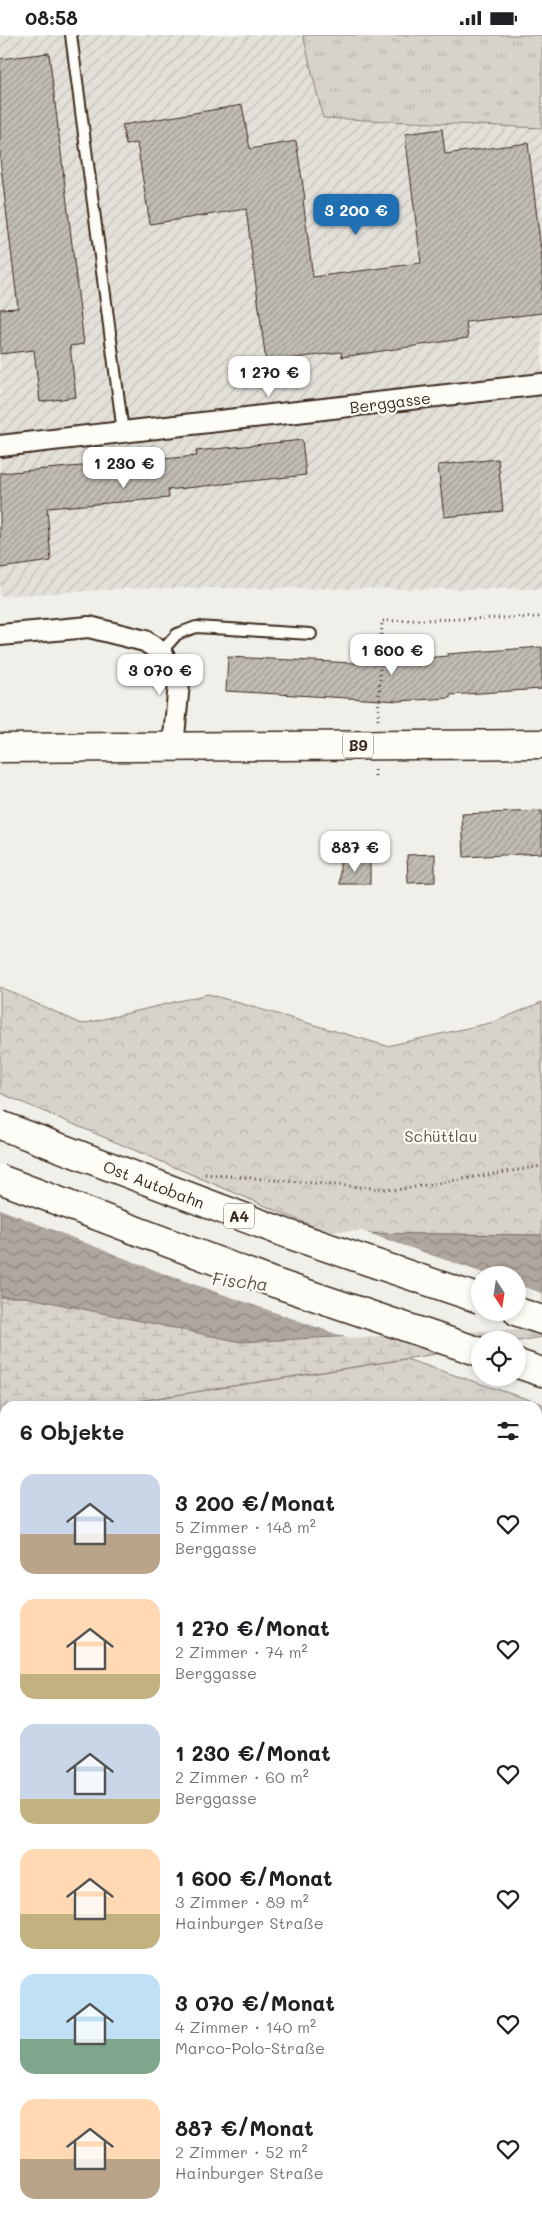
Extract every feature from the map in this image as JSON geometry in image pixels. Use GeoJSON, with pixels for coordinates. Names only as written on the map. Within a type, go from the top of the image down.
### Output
{"type":"FeatureCollection","features":[{"type":"Feature","properties":{"kind":"main road","name":"B9"},"geometry":{"type":"LineString","coordinates":[[0,748],[542,744]]}},
{"type":"Feature","properties":{"kind":"main road","name":"Ost Autobahn"},"geometry":{"type":"LineString","coordinates":[[0,1125],[288,1234],[471,1296]]}},
{"type":"Feature","properties":{"kind":"main road"},"geometry":{"type":"LineString","coordinates":[[0,1179],[272,1282],[471,1349]]}},
{"type":"Feature","properties":{"kind":"main road"},"geometry":{"type":"LineString","coordinates":[[526,1315],[542,1320]]}},
{"type":"Feature","properties":{"kind":"main road"},"geometry":{"type":"LineString","coordinates":[[526,1367],[542,1372]]}},
{"type":"Feature","properties":{"kind":"street","name":"Berggasse"},"geometry":{"type":"LineString","coordinates":[[0,446],[542,384]]}},
{"type":"Feature","properties":{"kind":"street"},"geometry":{"type":"LineString","coordinates":[[0,635],[89,627],[145,641],[161,652],[178,683],[173,747]]}},
{"type":"Feature","properties":{"kind":"lane"},"geometry":{"type":"LineString","coordinates":[[71,35],[123,432]]}},
{"type":"Feature","properties":{"kind":"lane"},"geometry":{"type":"LineString","coordinates":[[161,652],[176,634],[196,627],[311,634]]}},
{"type":"Feature","properties":{"kind":"path"},"geometry":{"type":"LineString","coordinates":[[375,776],[382,621],[542,617]]}},
{"type":"Feature","properties":{"kind":"path"},"geometry":{"type":"LineString","coordinates":[[198,1173],[396,1190],[542,1166]]}},
{"type":"Feature","properties":{"kind":"shaded area"},"geometry":{"type":"Polygon","coordinates":[[[0,35],[303,35],[323,118],[542,128],[542,589],[138,588],[0,596],[0,35]]]}},
{"type":"Feature","properties":{"kind":"green space"},"geometry":{"type":"Polygon","coordinates":[[[303,35],[542,35],[542,128],[323,118],[303,35]]]}},
{"type":"Feature","properties":{"kind":"green space","name":"Schüttlau"},"geometry":{"type":"Polygon","coordinates":[[[0,987],[82,1024],[208,994],[387,1046],[494,1022],[542,1002],[542,1235],[329,1233],[0,1093],[0,987]]]}},
{"type":"Feature","properties":{"kind":"green space"},"geometry":{"type":"Polygon","coordinates":[[[0,1297],[542,1326],[542,1337],[526,1340],[526,1331],[471,1331],[471,1348],[138,1401],[0,1401],[0,1297]]]}},
{"type":"Feature","properties":{"kind":"green space"},"geometry":{"type":"Polygon","coordinates":[[[406,1359],[471,1381],[471,1386],[488,1386],[533,1401],[138,1401],[406,1359]]]}},
{"type":"Feature","properties":{"kind":"water","name":"Fischa"},"geometry":{"type":"Polygon","coordinates":[[[0,1209],[329,1233],[542,1235],[542,1326],[241,1342],[25,1297],[0,1297],[0,1209]]]}},
{"type":"Feature","properties":{"kind":"pier"},"geometry":{"type":"Polygon","coordinates":[[[0,1207],[329,1231],[362,1231],[471,1269],[471,1321],[526,1321],[526,1288],[542,1293],[542,1328],[348,1338],[162,1273],[0,1209],[0,1207]]]}},
{"type":"Feature","properties":{"kind":"building"},"geometry":{"type":"Polygon","coordinates":[[[49,53],[84,344],[70,346],[76,397],[40,402],[34,350],[0,354],[0,309],[18,308],[0,159],[0,59],[49,53]]]}},
{"type":"Feature","properties":{"kind":"building"},"geometry":{"type":"Polygon","coordinates":[[[242,105],[250,149],[296,141],[305,199],[303,200],[313,277],[421,263],[405,134],[442,129],[445,154],[528,143],[542,259],[542,313],[466,322],[468,338],[342,357],[341,352],[266,362],[246,209],[150,224],[137,143],[126,145],[122,125],[242,105]]]}},
{"type":"Feature","properties":{"kind":"building"},"geometry":{"type":"Polygon","coordinates":[[[302,440],[306,475],[168,490],[169,498],[47,508],[51,561],[0,568],[0,473],[197,456],[196,451],[302,440]]]}},
{"type":"Feature","properties":{"kind":"building"},"geometry":{"type":"Polygon","coordinates":[[[498,459],[503,511],[444,517],[438,465],[498,459]]]}},
{"type":"Feature","properties":{"kind":"building"},"geometry":{"type":"Polygon","coordinates":[[[542,647],[542,689],[450,695],[450,698],[399,701],[226,691],[228,657],[397,665],[396,660],[542,647]]]}},
{"type":"Feature","properties":{"kind":"building"},"geometry":{"type":"Polygon","coordinates":[[[542,811],[542,853],[464,857],[462,814],[542,811]]]}},
{"type":"Feature","properties":{"kind":"building"},"geometry":{"type":"Polygon","coordinates":[[[435,854],[435,882],[408,883],[407,855],[435,854]]]}},
{"type":"Feature","properties":{"kind":"building"},"geometry":{"type":"Polygon","coordinates":[[[340,861],[370,861],[370,884],[340,884],[340,861]]]}}]}
